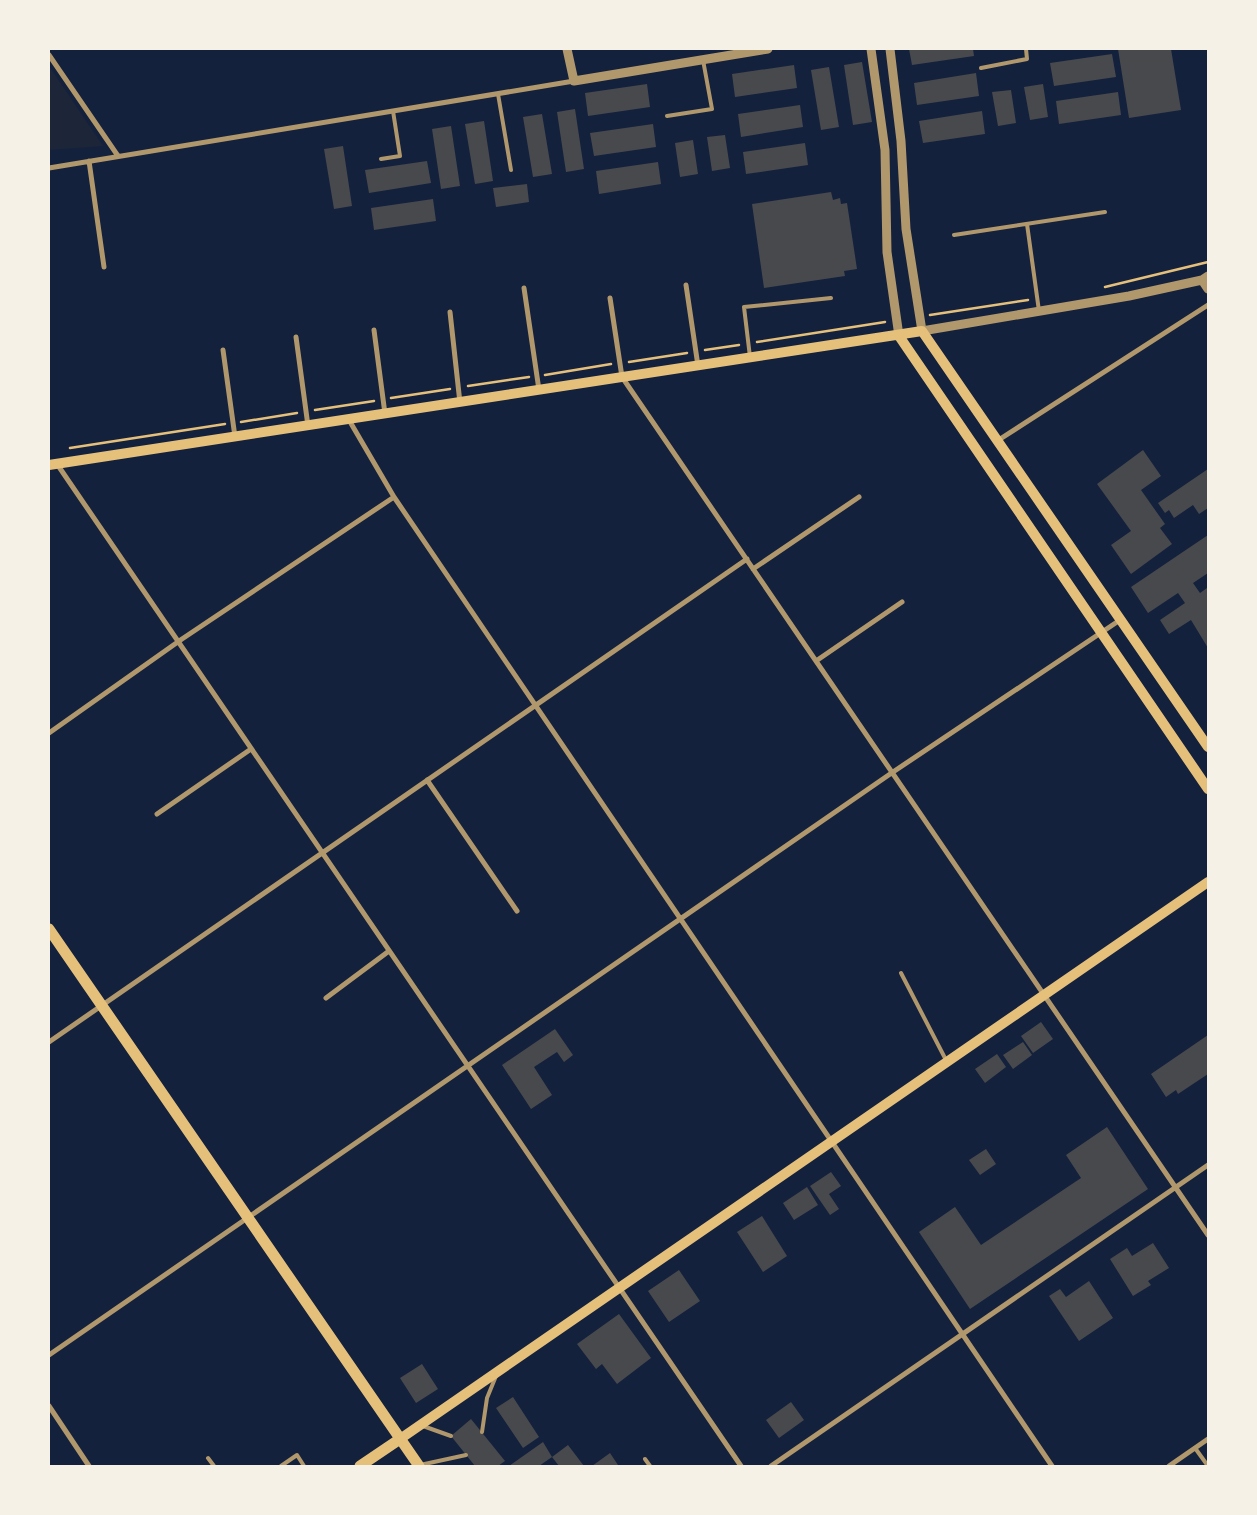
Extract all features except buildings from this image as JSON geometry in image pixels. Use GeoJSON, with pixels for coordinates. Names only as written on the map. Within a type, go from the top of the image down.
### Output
{"type":"FeatureCollection","features":[{"type":"Feature","properties":{"kind":"main road"},"geometry":{"type":"LineString","coordinates":[[53,464],[698,367],[922,331],[1122,619],[1208,747]]}},
{"type":"Feature","properties":{"kind":"main road"},"geometry":{"type":"LineString","coordinates":[[899,336],[1208,789]]}},
{"type":"Feature","properties":{"kind":"main road"},"geometry":{"type":"LineString","coordinates":[[360,1466],[1208,882]]}},
{"type":"Feature","properties":{"kind":"main road"},"geometry":{"type":"LineString","coordinates":[[49,931],[418,1466]]}},
{"type":"Feature","properties":{"kind":"street"},"geometry":{"type":"LineString","coordinates":[[567,49],[574,81]]}},
{"type":"Feature","properties":{"kind":"street"},"geometry":{"type":"LineString","coordinates":[[49,168],[768,49]]}},
{"type":"Feature","properties":{"kind":"street"},"geometry":{"type":"LineString","coordinates":[[871,49],[885,150],[887,252],[899,336]]}},
{"type":"Feature","properties":{"kind":"street"},"geometry":{"type":"LineString","coordinates":[[890,49],[904,177],[906,229],[922,331],[1129,296],[1205,278],[1208,289]]}},
{"type":"Feature","properties":{"kind":"street"},"geometry":{"type":"LineString","coordinates":[[49,55],[118,156]]}},
{"type":"Feature","properties":{"kind":"street"},"geometry":{"type":"LineString","coordinates":[[89,161],[104,267]]}},
{"type":"Feature","properties":{"kind":"street"},"geometry":{"type":"LineString","coordinates":[[686,285],[698,367]]}},
{"type":"Feature","properties":{"kind":"street"},"geometry":{"type":"LineString","coordinates":[[524,288],[539,391]]}},
{"type":"Feature","properties":{"kind":"street"},"geometry":{"type":"LineString","coordinates":[[610,298],[622,377],[1208,1234]]}},
{"type":"Feature","properties":{"kind":"street"},"geometry":{"type":"LineString","coordinates":[[997,440],[1208,305]]}},
{"type":"Feature","properties":{"kind":"street"},"geometry":{"type":"LineString","coordinates":[[450,312],[460,403]]}},
{"type":"Feature","properties":{"kind":"street"},"geometry":{"type":"LineString","coordinates":[[374,330],[386,414]]}},
{"type":"Feature","properties":{"kind":"street"},"geometry":{"type":"LineString","coordinates":[[296,337],[308,426]]}},
{"type":"Feature","properties":{"kind":"street"},"geometry":{"type":"LineString","coordinates":[[223,350],[235,437]]}},
{"type":"Feature","properties":{"kind":"street"},"geometry":{"type":"LineString","coordinates":[[349,420],[394,497],[1052,1466]]}},
{"type":"Feature","properties":{"kind":"street"},"geometry":{"type":"LineString","coordinates":[[53,464],[178,642],[742,1466]]}},
{"type":"Feature","properties":{"kind":"street"},"geometry":{"type":"LineString","coordinates":[[49,732],[178,642],[394,497]]}},
{"type":"Feature","properties":{"kind":"street"},"geometry":{"type":"LineString","coordinates":[[753,569],[859,497]]}},
{"type":"Feature","properties":{"kind":"street"},"geometry":{"type":"LineString","coordinates":[[49,1042],[747,559]]}},
{"type":"Feature","properties":{"kind":"street"},"geometry":{"type":"LineString","coordinates":[[816,661],[902,602]]}},
{"type":"Feature","properties":{"kind":"street"},"geometry":{"type":"LineString","coordinates":[[49,1355],[892,772],[1122,619]]}},
{"type":"Feature","properties":{"kind":"street"},"geometry":{"type":"LineString","coordinates":[[157,814],[251,749]]}},
{"type":"Feature","properties":{"kind":"street"},"geometry":{"type":"LineString","coordinates":[[427,780],[517,911]]}},
{"type":"Feature","properties":{"kind":"street"},"geometry":{"type":"LineString","coordinates":[[326,998],[389,951]]}},
{"type":"Feature","properties":{"kind":"street"},"geometry":{"type":"LineString","coordinates":[[771,1466],[1208,1165]]}},
{"type":"Feature","properties":{"kind":"street"},"geometry":{"type":"LineString","coordinates":[[49,1406],[89,1466]]}},
{"type":"Feature","properties":{"kind":"street"},"geometry":{"type":"LineString","coordinates":[[1168,1466],[1208,1439]]}},
{"type":"Feature","properties":{"kind":"lane"},"geometry":{"type":"LineString","coordinates":[[981,68],[1028,59],[1026,49]]}},
{"type":"Feature","properties":{"kind":"lane"},"geometry":{"type":"LineString","coordinates":[[668,116],[712,109],[703,60]]}},
{"type":"Feature","properties":{"kind":"lane"},"geometry":{"type":"LineString","coordinates":[[498,94],[511,170]]}},
{"type":"Feature","properties":{"kind":"lane"},"geometry":{"type":"LineString","coordinates":[[381,159],[400,156],[393,111]]}},
{"type":"Feature","properties":{"kind":"lane"},"geometry":{"type":"LineString","coordinates":[[954,234],[1105,212]]}},
{"type":"Feature","properties":{"kind":"lane"},"geometry":{"type":"LineString","coordinates":[[1027,224],[1039,312]]}},
{"type":"Feature","properties":{"kind":"lane"},"geometry":{"type":"LineString","coordinates":[[750,359],[744,308],[831,298]]}},
{"type":"Feature","properties":{"kind":"lane"},"geometry":{"type":"LineString","coordinates":[[901,973],[948,1062]]}},
{"type":"Feature","properties":{"kind":"lane"},"geometry":{"type":"LineString","coordinates":[[482,1432],[487,1398],[498,1372]]}},
{"type":"Feature","properties":{"kind":"lane"},"geometry":{"type":"LineString","coordinates":[[420,1425],[451,1436]]}},
{"type":"Feature","properties":{"kind":"lane"},"geometry":{"type":"LineString","coordinates":[[1195,1448],[1208,1466]]}},
{"type":"Feature","properties":{"kind":"lane"},"geometry":{"type":"LineString","coordinates":[[280,1466],[297,1455],[304,1466]]}},
{"type":"Feature","properties":{"kind":"lane"},"geometry":{"type":"LineString","coordinates":[[418,1466],[466,1455]]}},
{"type":"Feature","properties":{"kind":"lane"},"geometry":{"type":"LineString","coordinates":[[208,1458],[214,1466]]}},
{"type":"Feature","properties":{"kind":"lane"},"geometry":{"type":"LineString","coordinates":[[645,1460],[650,1466]]}},
{"type":"Feature","properties":{"kind":"shaded area"},"geometry":{"type":"Polygon","coordinates":[[[49,66],[103,146],[49,150],[49,66]]]}}]}
